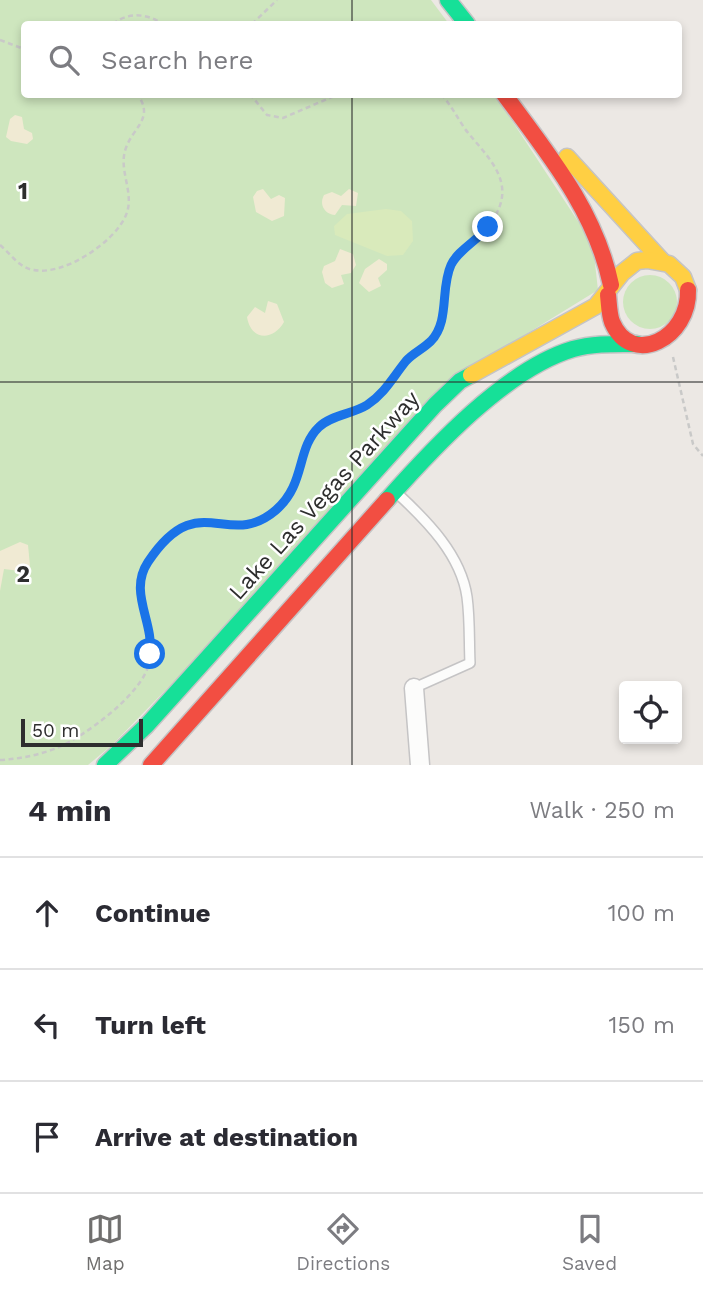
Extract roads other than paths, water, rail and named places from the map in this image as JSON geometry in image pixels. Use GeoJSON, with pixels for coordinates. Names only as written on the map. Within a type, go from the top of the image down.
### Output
{"type":"FeatureCollection","features":[{"type":"Feature","properties":{"kind":"street"},"geometry":{"type":"LineString","coordinates":[[451,4],[463,21]]}},
{"type":"Feature","properties":{"kind":"street"},"geometry":{"type":"LineString","coordinates":[[507,98],[582,202],[601,239],[609,290],[609,316],[613,325],[628,340],[647,346],[677,337],[703,307]]}},
{"type":"Feature","properties":{"kind":"street"},"geometry":{"type":"LineString","coordinates":[[521,98],[556,145],[667,264],[680,272],[691,290],[692,311],[689,321]]}},
{"type":"Feature","properties":{"kind":"street"},"geometry":{"type":"LineString","coordinates":[[609,290],[616,276],[632,263],[642,260],[690,265]]}},
{"type":"Feature","properties":{"kind":"street","name":"Lake Las Vegas Parkway"},"geometry":{"type":"LineString","coordinates":[[105,765],[147,726],[435,405],[460,381],[581,316],[609,290]]}},
{"type":"Feature","properties":{"kind":"street"},"geometry":{"type":"LineString","coordinates":[[151,765],[395,491],[449,435],[480,408],[568,351],[590,346],[637,344]]}},
{"type":"Feature","properties":{"kind":"street"},"geometry":{"type":"LineString","coordinates":[[414,688],[420,765]]}},
{"type":"Feature","properties":{"kind":"lane"},"geometry":{"type":"LineString","coordinates":[[395,491],[427,522],[454,561],[467,597],[470,663],[414,688]]}}]}
